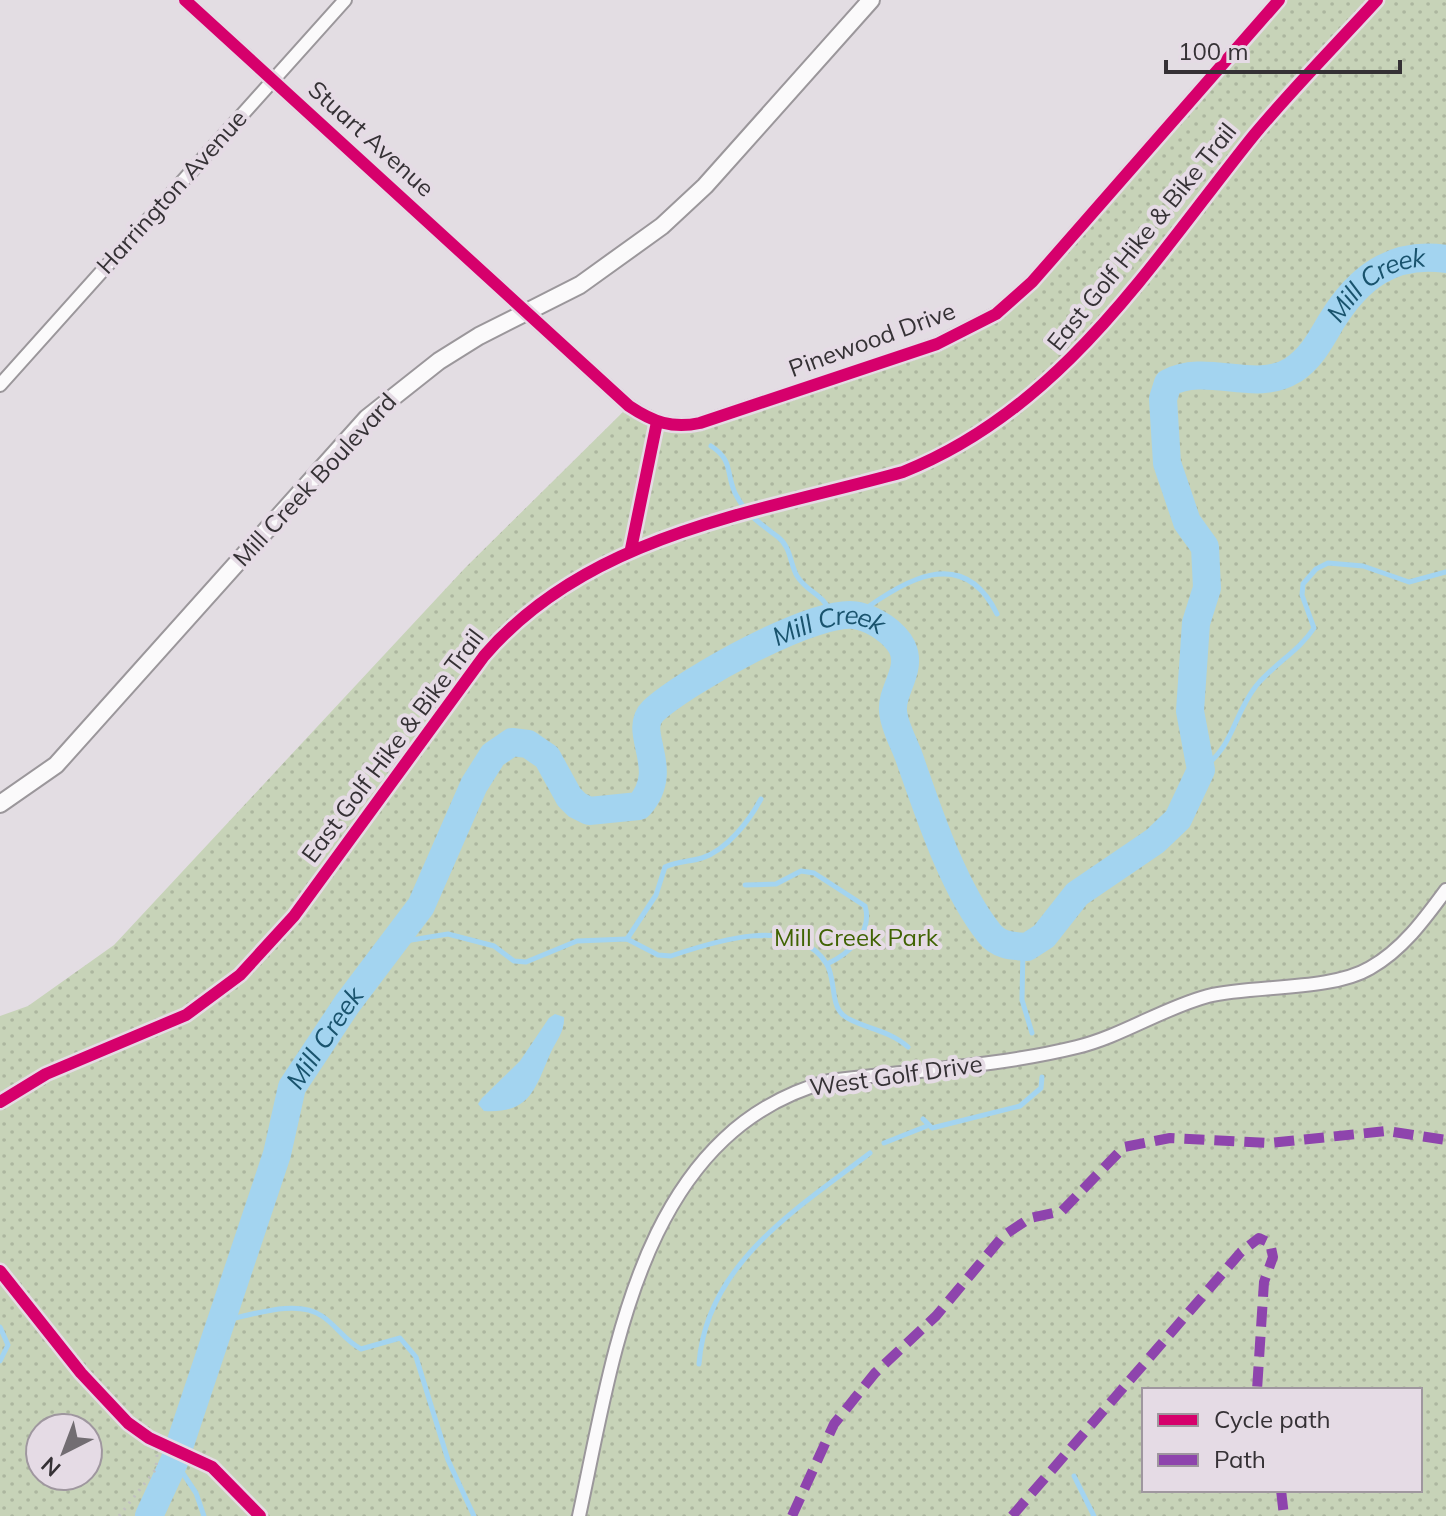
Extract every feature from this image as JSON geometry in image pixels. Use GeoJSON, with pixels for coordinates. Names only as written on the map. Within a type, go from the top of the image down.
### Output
{"type":"FeatureCollection","features":[{"type":"Feature","properties":{"kind":"street","name":"Stuart Avenue"},"geometry":{"type":"LineString","coordinates":[[185,0],[527,312]]}},
{"type":"Feature","properties":{"kind":"street","name":"Harrington Avenue"},"geometry":{"type":"LineString","coordinates":[[0,385],[345,0]]}},
{"type":"Feature","properties":{"kind":"street","name":"Mill Creek Boulevard"},"geometry":{"type":"LineString","coordinates":[[0,804],[56,765],[367,418],[439,361],[591,278],[662,226],[705,186],[871,0]]}},
{"type":"Feature","properties":{"kind":"street","name":"Pinewood Drive"},"geometry":{"type":"LineString","coordinates":[[527,312],[629,406],[648,419],[677,427],[700,423],[937,344],[996,314],[1024,289],[1279,0]]}},
{"type":"Feature","properties":{"kind":"street","name":"West Golf Drive"},"geometry":{"type":"LineString","coordinates":[[579,1516],[619,1333],[637,1273],[676,1201],[729,1135],[752,1115],[799,1089],[829,1081],[1026,1059],[1081,1046],[1206,997],[1343,978],[1367,970],[1388,956],[1409,938],[1446,890]]}},
{"type":"Feature","properties":{"kind":"path"},"geometry":{"type":"LineString","coordinates":[[134,1428],[172,1449]]}},
{"type":"Feature","properties":{"kind":"path"},"geometry":{"type":"LineString","coordinates":[[119,1516],[156,1469],[157,1455],[149,1438]]}},
{"type":"Feature","properties":{"kind":"green space","name":"Mill Creek Park"},"geometry":{"type":"Polygon","coordinates":[[[1279,0],[1446,0],[1446,1516],[0,1516],[0,1016],[28,1006],[114,945],[465,568],[629,406],[677,427],[937,344],[996,314],[1279,0]]]}},
{"type":"Feature","properties":{"kind":"water"},"geometry":{"type":"Polygon","coordinates":[[[555,1014],[564,1017],[562,1031],[529,1096],[512,1108],[484,1111],[478,1104],[482,1098],[520,1061],[549,1018],[555,1014]]]}},
{"type":"Feature","properties":{"kind":"waterway","name":"Mill Creek"},"geometry":{"type":"LineString","coordinates":[[149,1516],[174,1462],[277,1154],[292,1087],[347,1004],[421,906],[474,785],[493,755],[512,742],[528,744],[547,757],[569,797],[577,805],[589,811],[639,806],[652,778],[653,765],[646,730],[647,720],[653,711],[721,665],[784,634],[840,616],[865,618],[889,632],[899,642],[905,655],[893,703],[894,717],[953,872],[976,915],[993,937],[1006,944],[1027,947],[1044,936],[1077,894],[1155,841],[1178,819],[1201,770],[1190,711],[1196,623],[1207,588],[1205,547],[1187,522],[1167,463],[1163,399],[1168,383],[1199,375],[1247,379],[1278,377],[1305,360],[1341,306],[1378,271],[1409,259],[1446,259]]}},
{"type":"Feature","properties":{"kind":"waterway"},"geometry":{"type":"LineString","coordinates":[[711,446],[723,456],[735,493],[744,507],[782,541],[797,576],[825,603],[833,618]]}},
{"type":"Feature","properties":{"kind":"waterway"},"geometry":{"type":"LineString","coordinates":[[1201,770],[1221,751],[1256,686],[1314,628],[1302,595],[1303,584],[1316,569],[1328,563],[1363,566],[1409,582],[1446,572]]}},
{"type":"Feature","properties":{"kind":"waterway"},"geometry":{"type":"LineString","coordinates":[[857,615],[912,581],[931,575],[950,574],[967,579],[983,592],[997,614]]}},
{"type":"Feature","properties":{"kind":"waterway"},"geometry":{"type":"LineString","coordinates":[[627,939],[656,895],[665,867],[702,858],[720,848],[744,825],[761,799]]}},
{"type":"Feature","properties":{"kind":"waterway"},"geometry":{"type":"LineString","coordinates":[[745,885],[776,884],[801,871],[814,873],[865,906],[866,925],[857,941],[827,964]]}},
{"type":"Feature","properties":{"kind":"waterway"},"geometry":{"type":"LineString","coordinates":[[393,943],[448,934],[494,946],[514,961],[526,962],[577,941],[627,939],[658,955],[671,956],[709,944],[753,936],[794,940],[812,948],[826,963],[836,1004],[843,1015],[908,1047]]}},
{"type":"Feature","properties":{"kind":"waterway"},"geometry":{"type":"LineString","coordinates":[[1023,947],[1022,1000],[1032,1033]]}},
{"type":"Feature","properties":{"kind":"waterway"},"geometry":{"type":"LineString","coordinates":[[923,1119],[932,1128],[1020,1106],[1041,1088],[1042,1077]]}},
{"type":"Feature","properties":{"kind":"waterway"},"geometry":{"type":"LineString","coordinates":[[884,1143],[927,1126]]}},
{"type":"Feature","properties":{"kind":"waterway"},"geometry":{"type":"LineString","coordinates":[[699,1364],[705,1328],[737,1268],[786,1218],[870,1153]]}},
{"type":"Feature","properties":{"kind":"waterway"},"geometry":{"type":"LineString","coordinates":[[221,1321],[299,1308],[322,1316],[361,1349],[400,1338],[416,1357],[448,1460],[474,1516]]}},
{"type":"Feature","properties":{"kind":"waterway"},"geometry":{"type":"LineString","coordinates":[[0,1327],[8,1345],[0,1361]]}},
{"type":"Feature","properties":{"kind":"waterway"},"geometry":{"type":"LineString","coordinates":[[174,1460],[196,1493],[204,1516]]}},
{"type":"Feature","properties":{"kind":"waterway"},"geometry":{"type":"LineString","coordinates":[[1074,1476],[1094,1516]]}},
{"type":"Feature","properties":{"kind":"marked path"},"geometry":{"type":"LineString","coordinates":[[792,1516],[834,1424],[875,1373],[936,1316],[1003,1236],[1030,1218],[1062,1211],[1124,1147],[1170,1138],[1269,1143],[1387,1131],[1446,1140]]}},
{"type":"Feature","properties":{"kind":"marked path"},"geometry":{"type":"LineString","coordinates":[[1012,1516],[1241,1252],[1259,1238],[1270,1243],[1273,1257],[1264,1282],[1257,1388]]}},
{"type":"Feature","properties":{"kind":"marked path"},"geometry":{"type":"LineString","coordinates":[[1281,1492],[1284,1516]]}},
{"type":"Feature","properties":{"kind":"cycle path"},"geometry":{"type":"LineString","coordinates":[[185,0],[629,406],[655,420],[680,425],[700,423],[937,344],[996,314],[1032,282],[1279,0]]}},
{"type":"Feature","properties":{"kind":"cycle path","name":"East Golf Hike & Bike Trail"},"geometry":{"type":"LineString","coordinates":[[0,1102],[46,1074],[186,1015],[240,975],[294,916],[484,656],[526,615],[573,582],[624,555],[677,534],[733,516],[903,472],[960,445],[1010,411],[1057,371],[1100,328],[1254,135],[1377,0]]}},
{"type":"Feature","properties":{"kind":"cycle path"},"geometry":{"type":"LineString","coordinates":[[631,549],[657,422]]}},
{"type":"Feature","properties":{"kind":"cycle path"},"geometry":{"type":"LineString","coordinates":[[0,1271],[81,1373],[128,1423],[149,1438],[212,1467],[260,1516]]}}]}
